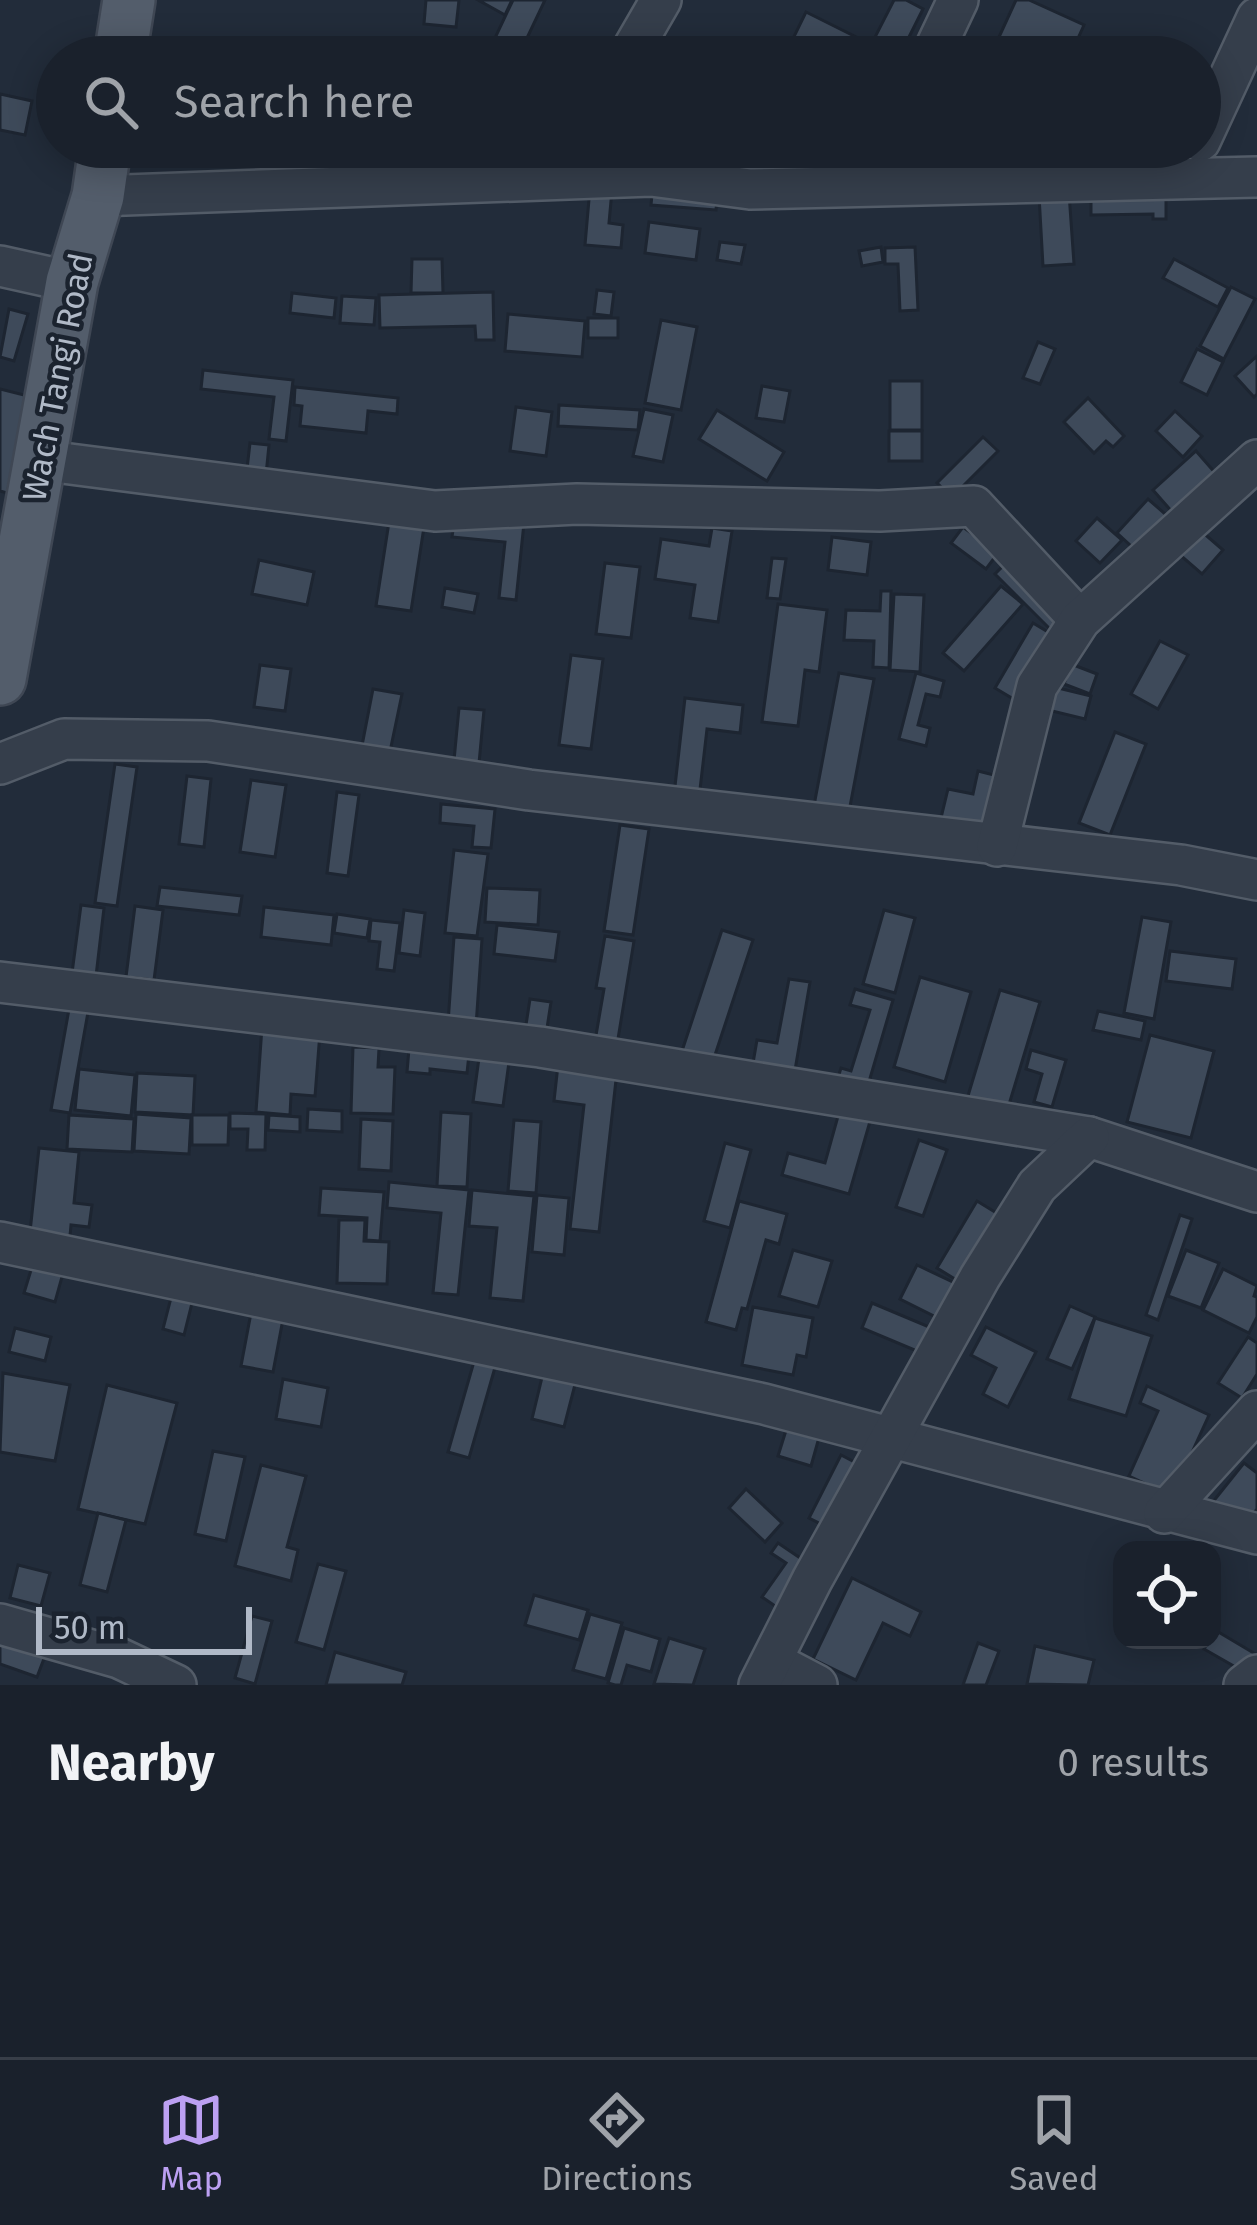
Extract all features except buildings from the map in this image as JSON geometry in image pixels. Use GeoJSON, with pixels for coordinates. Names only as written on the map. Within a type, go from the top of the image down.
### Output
{"type":"FeatureCollection","features":[{"type":"Feature","properties":{"kind":"main road"},"geometry":{"type":"LineString","coordinates":[[123,36],[129,0]]}},
{"type":"Feature","properties":{"kind":"main road","name":"Wach Tangi Road"},"geometry":{"type":"LineString","coordinates":[[0,680],[72,282],[102,171]]}},
{"type":"Feature","properties":{"kind":"street"},"geometry":{"type":"LineString","coordinates":[[640,36],[661,0]]}},
{"type":"Feature","properties":{"kind":"street"},"geometry":{"type":"LineString","coordinates":[[941,36],[958,0]]}},
{"type":"Feature","properties":{"kind":"street"},"geometry":{"type":"LineString","coordinates":[[1221,95],[1257,18]]}},
{"type":"Feature","properties":{"kind":"street"},"geometry":{"type":"LineString","coordinates":[[1221,165],[1257,177]]}},
{"type":"Feature","properties":{"kind":"street"},"geometry":{"type":"LineString","coordinates":[[870,184],[878,168]]}},
{"type":"Feature","properties":{"kind":"street"},"geometry":{"type":"LineString","coordinates":[[102,171],[651,176],[750,189],[1048,168]]}},
{"type":"Feature","properties":{"kind":"street"},"geometry":{"type":"LineString","coordinates":[[0,266],[72,282]]}},
{"type":"Feature","properties":{"kind":"street"},"geometry":{"type":"LineString","coordinates":[[40,460],[435,511],[577,504],[880,511],[974,506],[1080,620]]}},
{"type":"Feature","properties":{"kind":"street"},"geometry":{"type":"LineString","coordinates":[[997,846],[1037,686],[1080,620],[1257,460]]}},
{"type":"Feature","properties":{"kind":"street"},"geometry":{"type":"LineString","coordinates":[[0,764],[64,739],[208,741],[529,790],[1181,865],[1257,880]]}},
{"type":"Feature","properties":{"kind":"street"},"geometry":{"type":"LineString","coordinates":[[0,982],[540,1047],[1089,1137],[1257,1192]]}},
{"type":"Feature","properties":{"kind":"street"},"geometry":{"type":"LineString","coordinates":[[817,1685],[766,1673],[812,1580],[980,1277],[1037,1186],[1089,1137]]}},
{"type":"Feature","properties":{"kind":"street"},"geometry":{"type":"LineString","coordinates":[[0,1242],[764,1404],[1257,1534]]}},
{"type":"Feature","properties":{"kind":"street"},"geometry":{"type":"LineString","coordinates":[[1164,1513],[1257,1411]]}},
{"type":"Feature","properties":{"kind":"street"},"geometry":{"type":"LineString","coordinates":[[0,1624],[119,1658],[176,1685]]}},
{"type":"Feature","properties":{"kind":"street"},"geometry":{"type":"LineString","coordinates":[[1244,1685],[1257,1675]]}}]}
